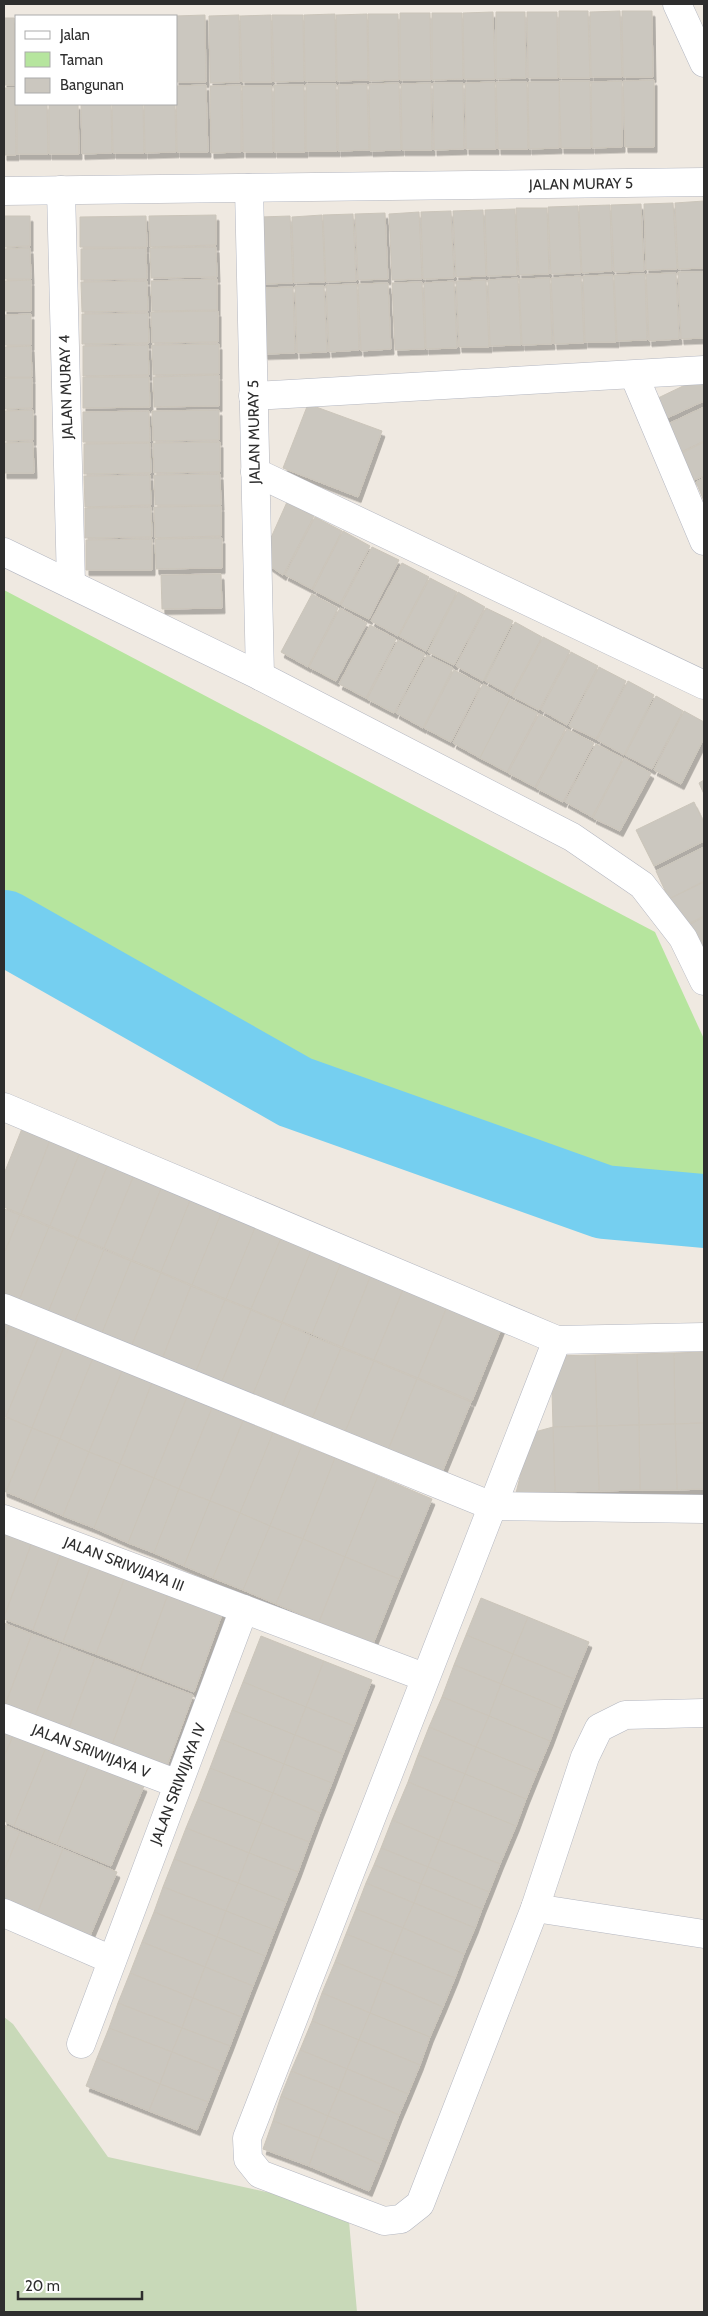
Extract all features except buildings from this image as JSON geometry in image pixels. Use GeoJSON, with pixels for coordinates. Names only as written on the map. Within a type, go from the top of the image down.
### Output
{"type":"FeatureCollection","features":[{"type":"Feature","properties":{"kind":"street"},"geometry":{"type":"LineString","coordinates":[[677,4],[704,64]]}},
{"type":"Feature","properties":{"kind":"street","name":"JALAN MURAY 5"},"geometry":{"type":"LineString","coordinates":[[4,191],[704,182]]}},
{"type":"Feature","properties":{"kind":"street","name":"JALAN MURAY 5"},"geometry":{"type":"LineString","coordinates":[[248,188],[260,676]]}},
{"type":"Feature","properties":{"kind":"street","name":"JALAN MURAY 4"},"geometry":{"type":"LineString","coordinates":[[61,190],[71,584]]}},
{"type":"Feature","properties":{"kind":"street"},"geometry":{"type":"LineString","coordinates":[[253,396],[704,370]]}},
{"type":"Feature","properties":{"kind":"street"},"geometry":{"type":"LineString","coordinates":[[634,375],[704,540]]}},
{"type":"Feature","properties":{"kind":"street"},"geometry":{"type":"LineString","coordinates":[[255,472],[704,685]]}},
{"type":"Feature","properties":{"kind":"street"},"geometry":{"type":"LineString","coordinates":[[4,552],[260,676],[572,837],[642,885],[683,938],[704,981]]}},
{"type":"Feature","properties":{"kind":"street"},"geometry":{"type":"LineString","coordinates":[[4,1107],[557,1340],[704,1337]]}},
{"type":"Feature","properties":{"kind":"street"},"geometry":{"type":"LineString","coordinates":[[4,1308],[492,1506],[704,1509]]}},
{"type":"Feature","properties":{"kind":"street"},"geometry":{"type":"LineString","coordinates":[[557,1340],[424,1677],[247,2138],[248,2158],[260,2174],[384,2221],[401,2219],[420,2204],[535,1908],[585,1757],[599,1728],[625,1715],[704,1713]]}},
{"type":"Feature","properties":{"kind":"street","name":"JALAN SRIWIJAYA III"},"geometry":{"type":"LineString","coordinates":[[4,1519],[424,1677]]}},
{"type":"Feature","properties":{"kind":"street","name":"JALAN SRIWIJAYA IV"},"geometry":{"type":"LineString","coordinates":[[81,2044],[244,1609]]}},
{"type":"Feature","properties":{"kind":"street","name":"JALAN SRIWIJAYA V"},"geometry":{"type":"LineString","coordinates":[[4,1718],[178,1784]]}},
{"type":"Feature","properties":{"kind":"street"},"geometry":{"type":"LineString","coordinates":[[535,1908],[704,1934]]}},
{"type":"Feature","properties":{"kind":"street"},"geometry":{"type":"LineString","coordinates":[[4,1913],[112,1960]]}},
{"type":"Feature","properties":{"kind":"green space"},"geometry":{"type":"Polygon","coordinates":[[[4,590],[655,932],[704,1039],[704,1211],[604,1202],[295,1092],[4,927],[4,590]]]}},
{"type":"Feature","properties":{"kind":"green space"},"geometry":{"type":"Polygon","coordinates":[[[4,2017],[13,2024],[108,2157],[348,2210],[357,2312],[4,2312],[4,2017]]]}},
{"type":"Feature","properties":{"kind":"waterway"},"geometry":{"type":"LineString","coordinates":[[4,927],[295,1092],[604,1202],[704,1211]]}}]}
